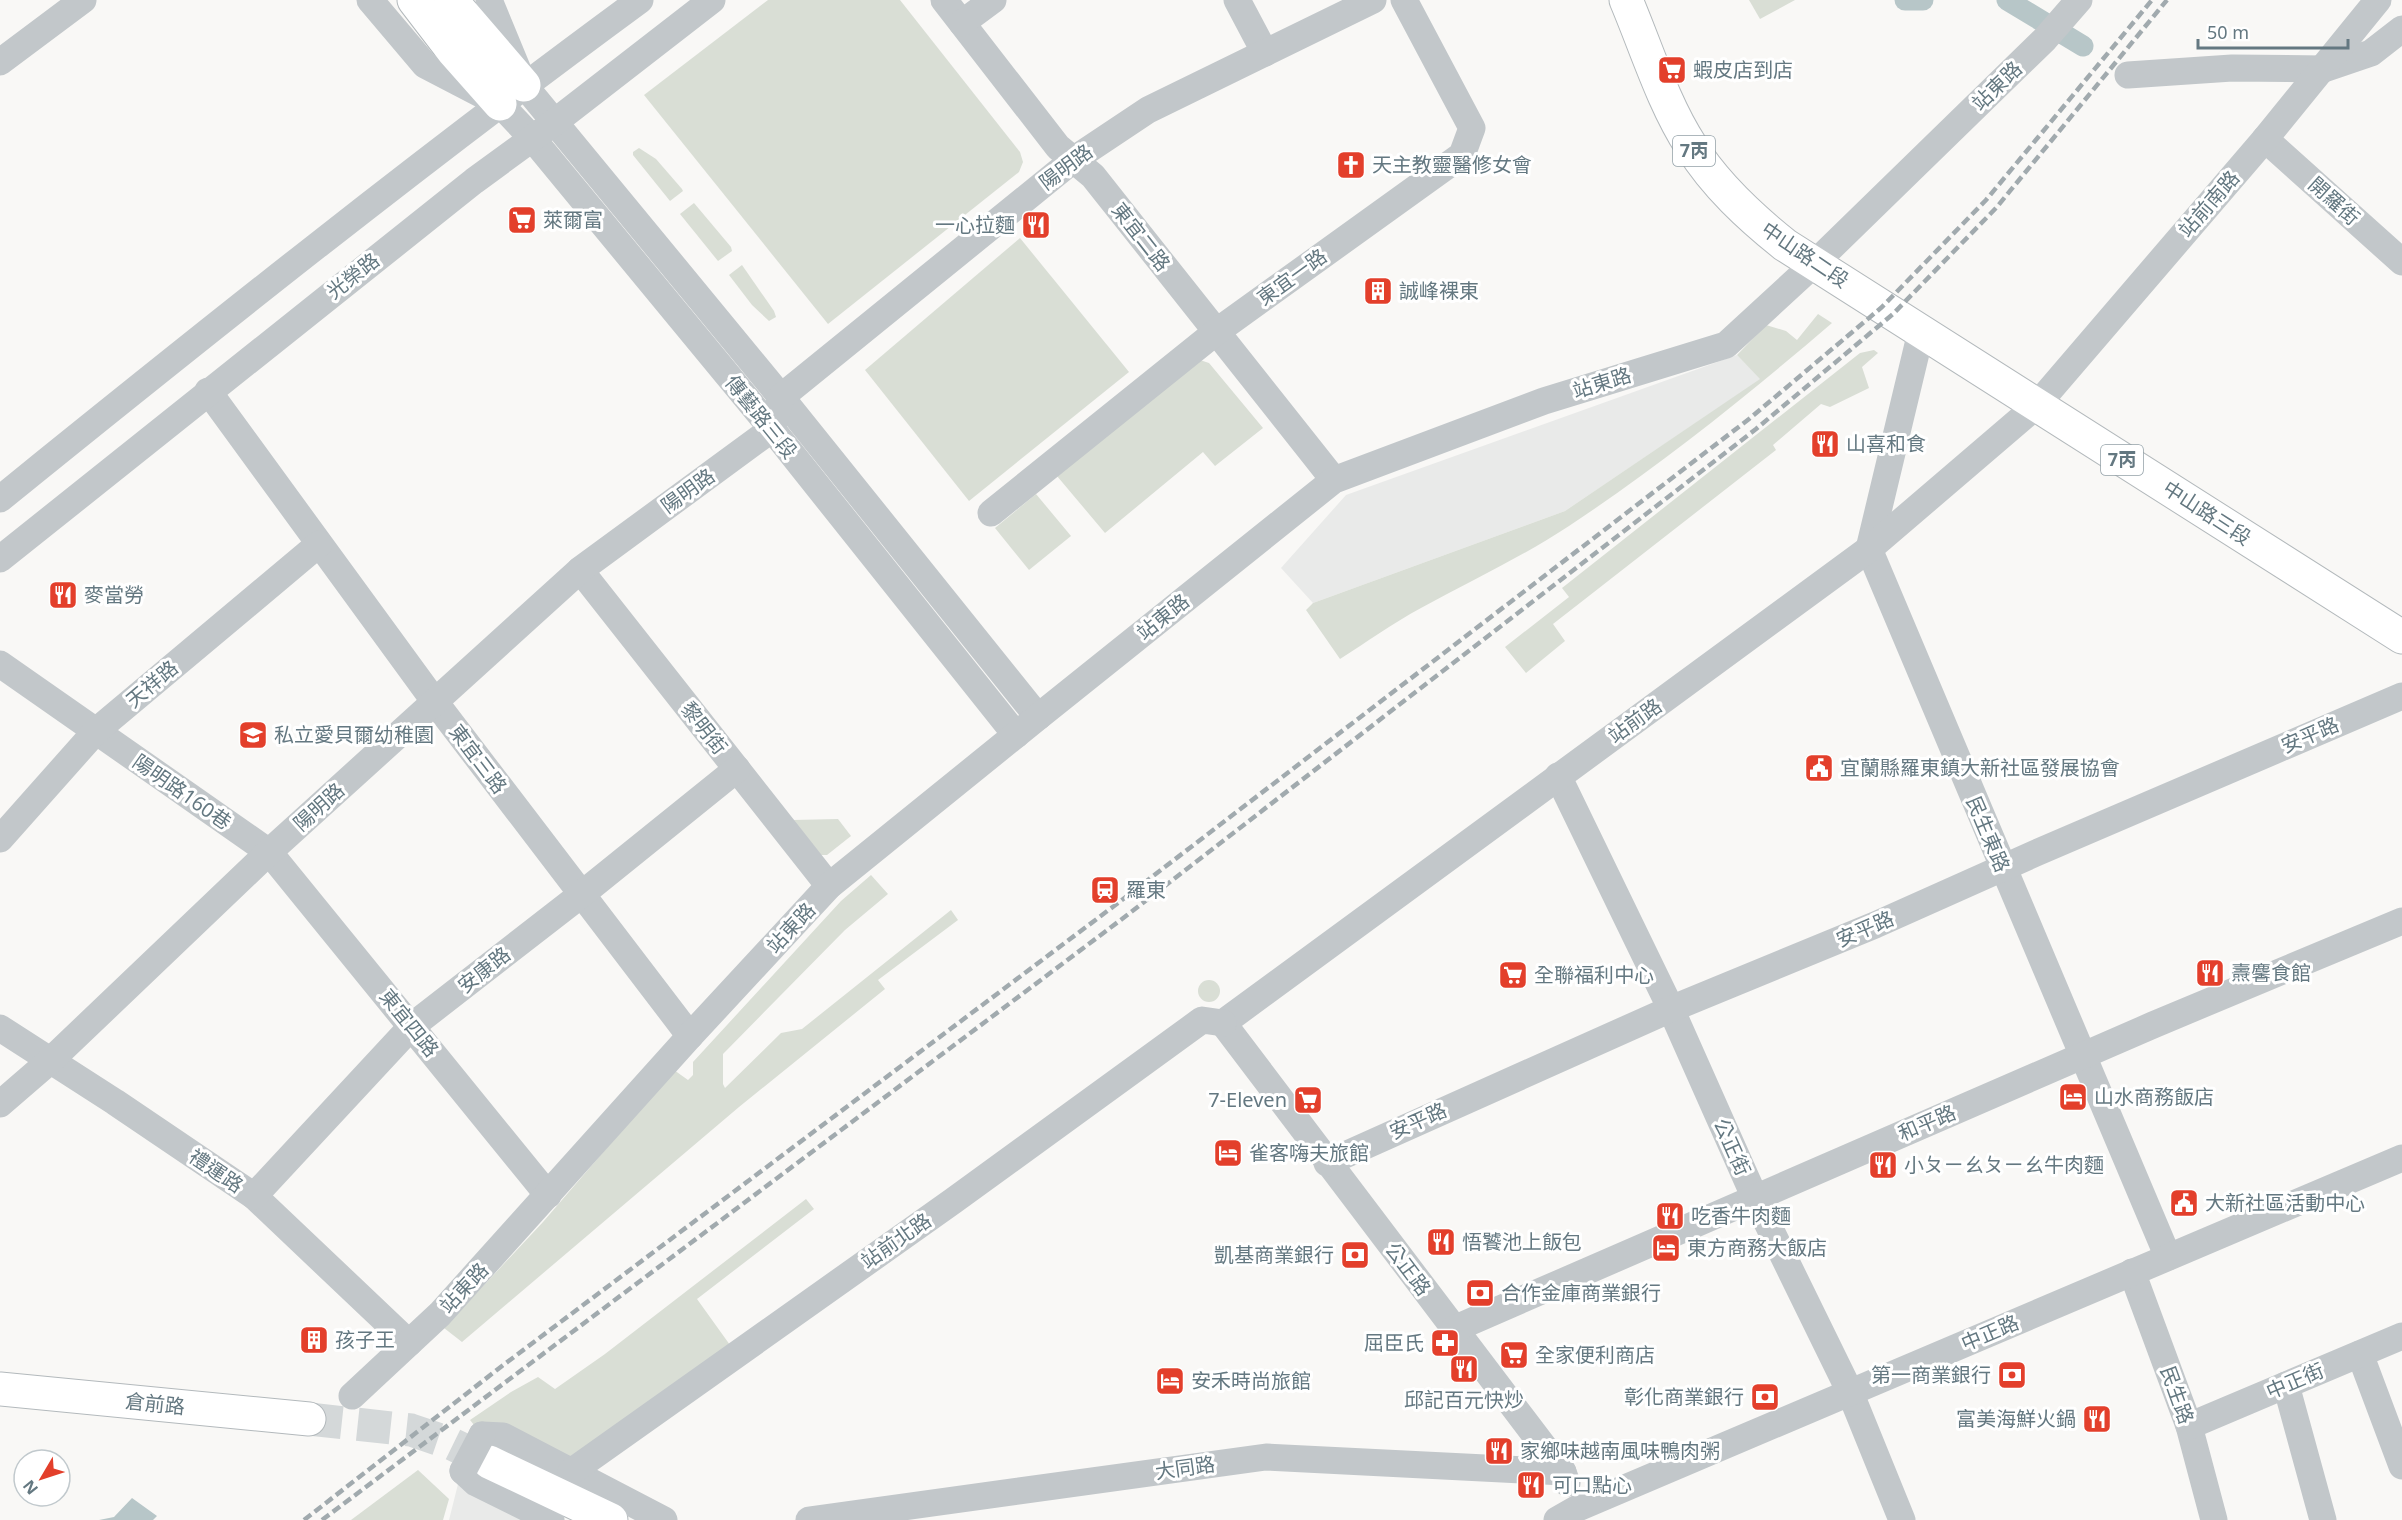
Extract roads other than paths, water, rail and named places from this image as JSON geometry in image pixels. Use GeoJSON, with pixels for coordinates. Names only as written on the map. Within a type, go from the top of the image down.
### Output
{"type":"FeatureCollection","features":[{"type":"Feature","properties":{"kind":"main road"},"geometry":{"type":"LineString","coordinates":[[414,0],[453,51],[512,94]]}},
{"type":"Feature","properties":{"kind":"main road"},"geometry":{"type":"LineString","coordinates":[[451,0],[512,94]]}},
{"type":"Feature","properties":{"kind":"main road","name":"中山路二段"},"geometry":{"type":"LineString","coordinates":[[1626,0],[1672,110],[1690,146],[1714,177],[1754,220],[1785,245],[1921,332]]}},
{"type":"Feature","properties":{"kind":"main road","name":"中山路三段"},"geometry":{"type":"LineString","coordinates":[[1921,332],[2402,637]]}},
{"type":"Feature","properties":{"kind":"main road","name":"倉前路"},"geometry":{"type":"LineString","coordinates":[[0,1389],[309,1419]]}},
{"type":"Feature","properties":{"kind":"main road"},"geometry":{"type":"LineString","coordinates":[[478,1456],[611,1520]]}},
{"type":"Feature","properties":{"kind":"street"},"geometry":{"type":"LineString","coordinates":[[0,62],[83,0]]}},
{"type":"Feature","properties":{"kind":"street"},"geometry":{"type":"LineString","coordinates":[[369,0],[425,65],[512,94]]}},
{"type":"Feature","properties":{"kind":"street"},"geometry":{"type":"LineString","coordinates":[[489,0],[512,94]]}},
{"type":"Feature","properties":{"kind":"street"},"geometry":{"type":"LineString","coordinates":[[0,499],[159,370],[512,94],[640,0]]}},
{"type":"Feature","properties":{"kind":"street","name":"光榮路"},"geometry":{"type":"LineString","coordinates":[[0,559],[474,181],[556,121],[712,0]]}},
{"type":"Feature","properties":{"kind":"street","name":"東宜二路"},"geometry":{"type":"LineString","coordinates":[[944,0],[1058,147],[1093,176],[1334,480]]}},
{"type":"Feature","properties":{"kind":"street"},"geometry":{"type":"LineString","coordinates":[[962,23],[993,0]]}},
{"type":"Feature","properties":{"kind":"street"},"geometry":{"type":"LineString","coordinates":[[1237,0],[1265,53]]}},
{"type":"Feature","properties":{"kind":"street","name":"陽明路"},"geometry":{"type":"LineString","coordinates":[[781,397],[1073,159],[1148,110],[1373,0]]}},
{"type":"Feature","properties":{"kind":"street","name":"東宜一路"},"geometry":{"type":"LineString","coordinates":[[991,513],[1216,332],[1462,155],[1472,128],[1404,0]]}},
{"type":"Feature","properties":{"kind":"street","name":"站東路"},"geometry":{"type":"LineString","coordinates":[[352,1396],[440,1314],[690,1036],[829,886],[1038,717],[1334,480],[1544,401],[1726,345],[1814,264],[2045,39],[2079,0]]}},
{"type":"Feature","properties":{"kind":"street","name":"站前南路"},"geometry":{"type":"LineString","coordinates":[[2036,406],[2265,140],[2378,0]]}},
{"type":"Feature","properties":{"kind":"street"},"geometry":{"type":"LineString","coordinates":[[2128,75],[2232,68],[2324,69],[2371,53],[2402,29]]}},
{"type":"Feature","properties":{"kind":"street","name":"傳藝路三段"},"geometry":{"type":"LineString","coordinates":[[512,94],[556,121],[1038,717]]}},
{"type":"Feature","properties":{"kind":"street","name":"傳藝路三段"},"geometry":{"type":"LineString","coordinates":[[512,94],[532,138],[772,429],[1016,735]]}},
{"type":"Feature","properties":{"kind":"street","name":"開羅街"},"geometry":{"type":"LineString","coordinates":[[2265,140],[2402,262]]}},
{"type":"Feature","properties":{"kind":"street"},"geometry":{"type":"LineString","coordinates":[[1869,549],[1921,332]]}},
{"type":"Feature","properties":{"kind":"street","name":"東宜三路"},"geometry":{"type":"LineString","coordinates":[[208,391],[435,702],[690,1036]]}},
{"type":"Feature","properties":{"kind":"street"},"geometry":{"type":"LineString","coordinates":[[772,429],[781,397]]}},
{"type":"Feature","properties":{"kind":"street","name":"站前路"},"geometry":{"type":"LineString","coordinates":[[1223,1023],[1869,549],[2036,406]]}},
{"type":"Feature","properties":{"kind":"street","name":"陽明路"},"geometry":{"type":"LineString","coordinates":[[0,1104],[51,1060],[269,852],[579,570],[772,429]]}},
{"type":"Feature","properties":{"kind":"street","name":"天祥路"},"geometry":{"type":"LineString","coordinates":[[0,839],[96,731],[319,544]]}},
{"type":"Feature","properties":{"kind":"street","name":"民生東路"},"geometry":{"type":"LineString","coordinates":[[1869,549],[2168,1257]]}},
{"type":"Feature","properties":{"kind":"street","name":"黎明街"},"geometry":{"type":"LineString","coordinates":[[579,570],[829,886]]}},
{"type":"Feature","properties":{"kind":"street","name":"陽明路160巷"},"geometry":{"type":"LineString","coordinates":[[0,664],[269,852]]}},
{"type":"Feature","properties":{"kind":"street","name":"安平路"},"geometry":{"type":"LineString","coordinates":[[1327,1163],[1671,1009],[1805,955],[2402,696]]}},
{"type":"Feature","properties":{"kind":"street","name":"安康路"},"geometry":{"type":"LineString","coordinates":[[254,1196],[412,1026],[582,894],[737,769]]}},
{"type":"Feature","properties":{"kind":"street","name":"公正街"},"geometry":{"type":"LineString","coordinates":[[1558,776],[1671,1009],[1755,1198],[1850,1392],[1902,1520]]}},
{"type":"Feature","properties":{"kind":"street","name":"東宜四路"},"geometry":{"type":"LineString","coordinates":[[269,852],[548,1195]]}},
{"type":"Feature","properties":{"kind":"street","name":"和平路"},"geometry":{"type":"LineString","coordinates":[[1454,1329],[2402,921]]}},
{"type":"Feature","properties":{"kind":"street","name":"站前北路"},"geometry":{"type":"LineString","coordinates":[[571,1472],[953,1201],[1202,1020],[1223,1023]]}},
{"type":"Feature","properties":{"kind":"street","name":"公正路"},"geometry":{"type":"LineString","coordinates":[[1223,1023],[1563,1472],[1572,1516]]}},
{"type":"Feature","properties":{"kind":"street","name":"禮運路"},"geometry":{"type":"LineString","coordinates":[[0,1028],[254,1196],[409,1343]]}},
{"type":"Feature","properties":{"kind":"street","name":"中正路"},"geometry":{"type":"LineString","coordinates":[[1572,1516],[1850,1392],[2402,1158]]}},
{"type":"Feature","properties":{"kind":"street","name":"民生路"},"geometry":{"type":"LineString","coordinates":[[2132,1272],[2189,1426],[2214,1520]]}},
{"type":"Feature","properties":{"kind":"street","name":"中正街"},"geometry":{"type":"LineString","coordinates":[[2189,1426],[2402,1336]]}},
{"type":"Feature","properties":{"kind":"street"},"geometry":{"type":"LineString","coordinates":[[2360,1354],[2402,1466]]}},
{"type":"Feature","properties":{"kind":"street"},"geometry":{"type":"LineString","coordinates":[[2286,1385],[2323,1520]]}},
{"type":"Feature","properties":{"kind":"street"},"geometry":{"type":"LineString","coordinates":[[551,1520],[476,1483],[478,1456],[503,1436],[664,1520]]}},
{"type":"Feature","properties":{"kind":"street","name":"大同路"},"geometry":{"type":"LineString","coordinates":[[809,1520],[1266,1457],[1563,1472]]}},
{"type":"Feature","properties":{"kind":"waterway"},"geometry":{"type":"LineString","coordinates":[[1905,0],[1923,0]]}},
{"type":"Feature","properties":{"kind":"waterway"},"geometry":{"type":"LineString","coordinates":[[2007,0],[2083,46]]}},
{"type":"Feature","properties":{"kind":"tunnel"},"geometry":{"type":"LineString","coordinates":[[309,1419],[411,1430],[452,1444],[489,1462]]}},
{"type":"Feature","properties":{"kind":"railway"},"geometry":{"type":"LineString","coordinates":[[304,1520],[502,1366],[1114,906],[1749,419],[1882,307],[1986,200],[2152,0]]}},
{"type":"Feature","properties":{"kind":"railway"},"geometry":{"type":"LineString","coordinates":[[322,1520],[1122,919],[1756,429],[1893,314],[1996,208],[2167,0]]}},
{"type":"Feature","properties":{"kind":"place","name":"蝦皮店到店"},"geometry":{"type":"Point","coordinates":[1672,70]}},
{"type":"Feature","properties":{"kind":"place","name":"天主教靈醫修女會"},"geometry":{"type":"Point","coordinates":[1351,165]}},
{"type":"Feature","properties":{"kind":"place","name":"萊爾富"},"geometry":{"type":"Point","coordinates":[522,220]}},
{"type":"Feature","properties":{"kind":"place","name":"一心拉麵"},"geometry":{"type":"Point","coordinates":[1036,225]}},
{"type":"Feature","properties":{"kind":"place","name":"誠峰裸東"},"geometry":{"type":"Point","coordinates":[1378,291]}},
{"type":"Feature","properties":{"kind":"place","name":"山喜和食"},"geometry":{"type":"Point","coordinates":[1825,444]}},
{"type":"Feature","properties":{"kind":"place","name":"麥當勞"},"geometry":{"type":"Point","coordinates":[63,595]}},
{"type":"Feature","properties":{"kind":"place","name":"私立愛貝爾幼稚園"},"geometry":{"type":"Point","coordinates":[253,735]}},
{"type":"Feature","properties":{"kind":"place","name":"宜蘭縣羅東鎮大新社區發展協會"},"geometry":{"type":"Point","coordinates":[1819,768]}},
{"type":"Feature","properties":{"kind":"place","name":"羅東"},"geometry":{"type":"Point","coordinates":[1105,890]}},
{"type":"Feature","properties":{"kind":"place","name":"燾麘食館"},"geometry":{"type":"Point","coordinates":[2210,973]}},
{"type":"Feature","properties":{"kind":"place","name":"全聯福利中心"},"geometry":{"type":"Point","coordinates":[1513,975]}},
{"type":"Feature","properties":{"kind":"place","name":"山水商務飯店"},"geometry":{"type":"Point","coordinates":[2073,1097]}},
{"type":"Feature","properties":{"kind":"place","name":"7-Eleven"},"geometry":{"type":"Point","coordinates":[1308,1100]}},
{"type":"Feature","properties":{"kind":"place","name":"雀客嗨夫旅館"},"geometry":{"type":"Point","coordinates":[1228,1153]}},
{"type":"Feature","properties":{"kind":"place","name":"小ㄆㄧㄠㄆㄧㄠ牛肉麵"},"geometry":{"type":"Point","coordinates":[1883,1165]}},
{"type":"Feature","properties":{"kind":"place","name":"大新社區活動中心"},"geometry":{"type":"Point","coordinates":[2184,1203]}},
{"type":"Feature","properties":{"kind":"place","name":"吃香牛肉麵"},"geometry":{"type":"Point","coordinates":[1670,1216]}},
{"type":"Feature","properties":{"kind":"place","name":"悟饕池上飯包"},"geometry":{"type":"Point","coordinates":[1441,1242]}},
{"type":"Feature","properties":{"kind":"place","name":"東方商務大飯店"},"geometry":{"type":"Point","coordinates":[1666,1248]}},
{"type":"Feature","properties":{"kind":"place","name":"凱基商業銀行"},"geometry":{"type":"Point","coordinates":[1355,1255]}},
{"type":"Feature","properties":{"kind":"place","name":"合作金庫商業銀行"},"geometry":{"type":"Point","coordinates":[1480,1293]}},
{"type":"Feature","properties":{"kind":"place","name":"孩子王"},"geometry":{"type":"Point","coordinates":[314,1340]}},
{"type":"Feature","properties":{"kind":"place","name":"屈臣氏"},"geometry":{"type":"Point","coordinates":[1445,1343]}},
{"type":"Feature","properties":{"kind":"place","name":"全家便利商店"},"geometry":{"type":"Point","coordinates":[1514,1355]}},
{"type":"Feature","properties":{"kind":"place","name":"邱記百元快炒"},"geometry":{"type":"Point","coordinates":[1464,1369]}},
{"type":"Feature","properties":{"kind":"place","name":"第一商業銀行"},"geometry":{"type":"Point","coordinates":[2012,1375]}},
{"type":"Feature","properties":{"kind":"place","name":"安禾時尚旅館"},"geometry":{"type":"Point","coordinates":[1170,1381]}},
{"type":"Feature","properties":{"kind":"place","name":"彰化商業銀行"},"geometry":{"type":"Point","coordinates":[1765,1397]}},
{"type":"Feature","properties":{"kind":"place","name":"富美海鮮火鍋"},"geometry":{"type":"Point","coordinates":[2097,1419]}},
{"type":"Feature","properties":{"kind":"place","name":"家鄉味越南風味鴨肉粥"},"geometry":{"type":"Point","coordinates":[1499,1451]}},
{"type":"Feature","properties":{"kind":"place","name":"可口點心"},"geometry":{"type":"Point","coordinates":[1531,1485]}}]}
